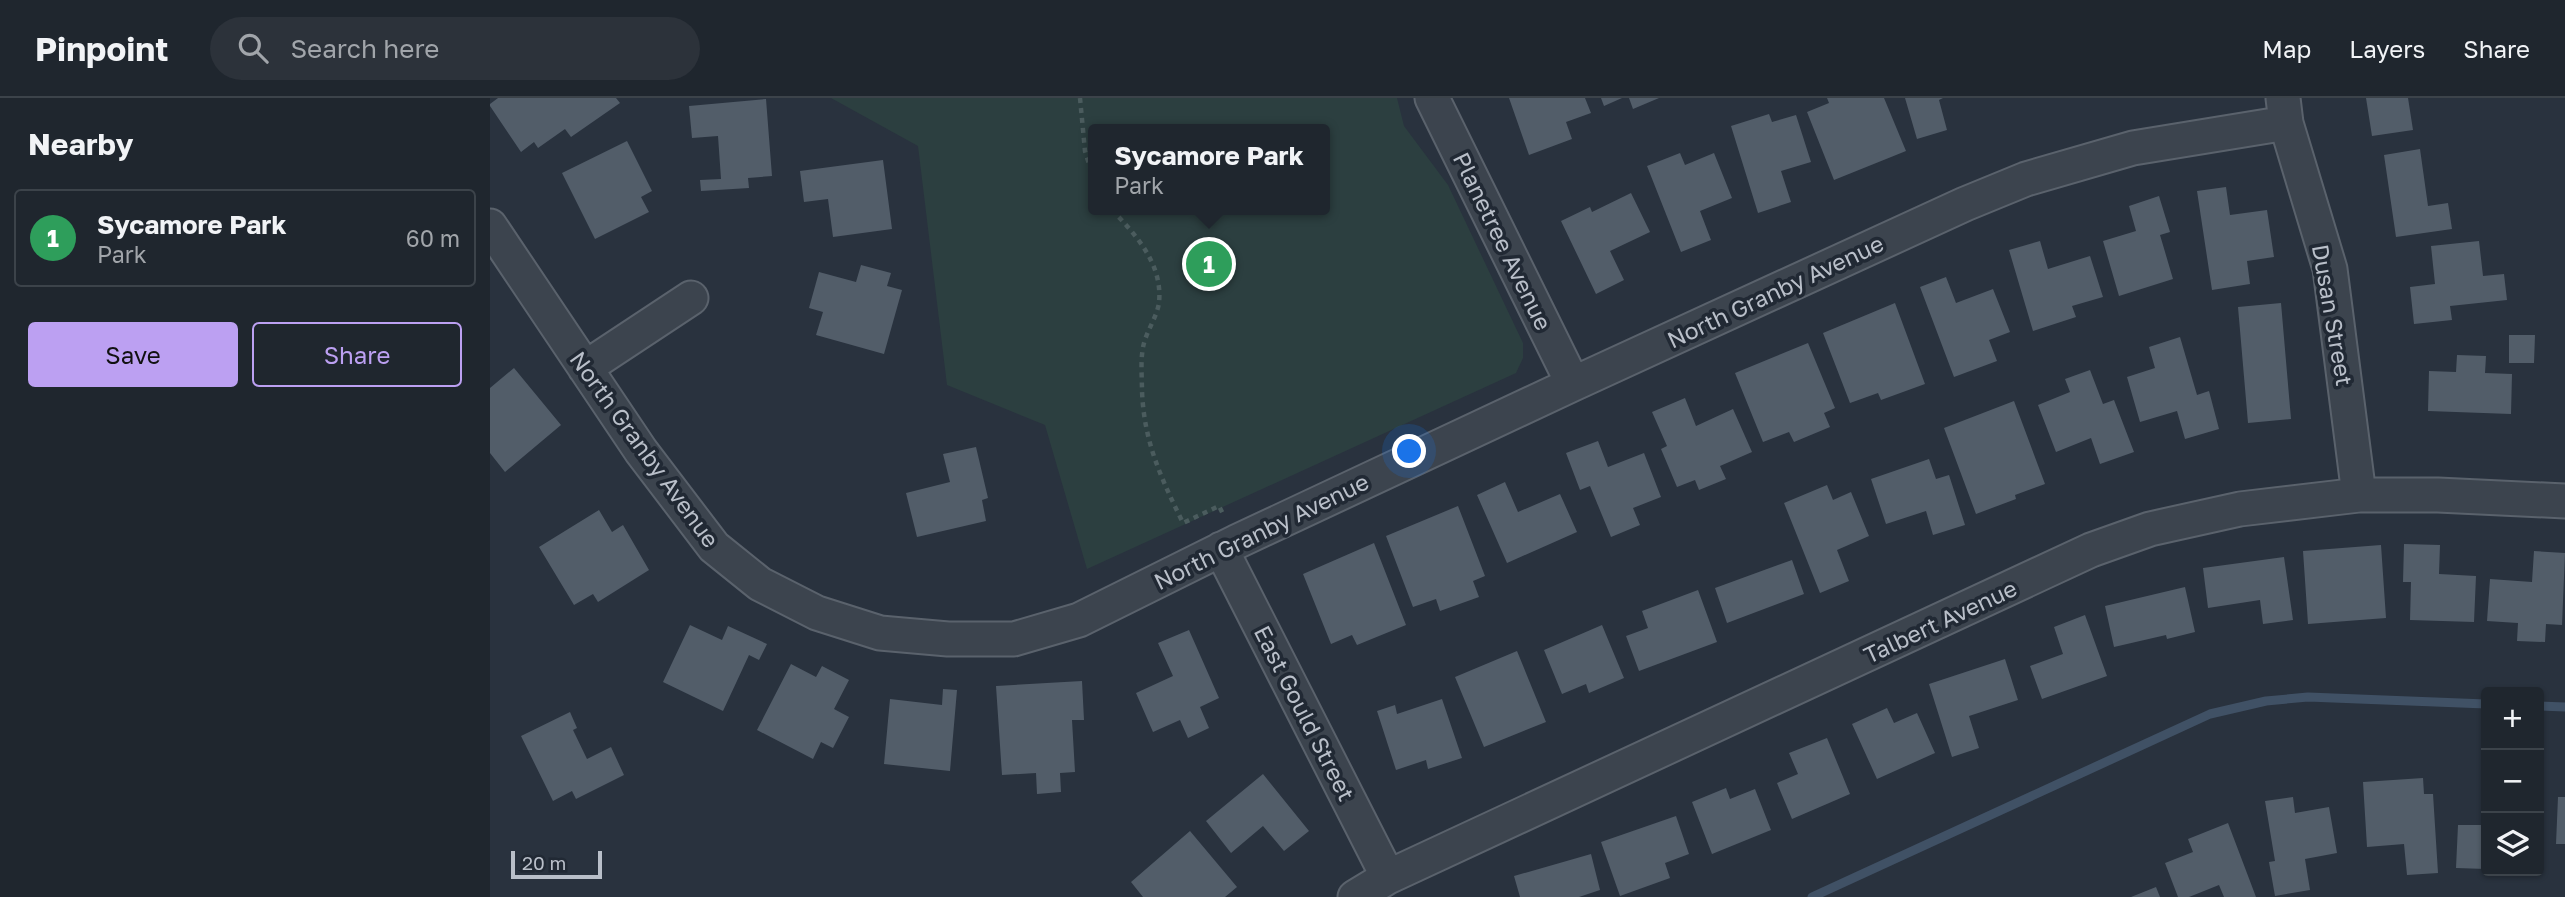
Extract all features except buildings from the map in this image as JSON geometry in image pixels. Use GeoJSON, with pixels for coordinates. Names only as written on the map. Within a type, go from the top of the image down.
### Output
{"type":"FeatureCollection","features":[{"type":"Feature","properties":{"kind":"street","name":"Planetree Avenue"},"geometry":{"type":"LineString","coordinates":[[1432,98],[1573,383]]}},
{"type":"Feature","properties":{"kind":"street","name":"North Granby Avenue"},"geometry":{"type":"LineString","coordinates":[[490,226],[641,451],[714,547],[760,584],[805,607],[880,634],[947,639],[1014,639],[1079,620],[1229,545],[1573,383],[1965,204],[2026,179],[2133,148],[2285,111]]}},
{"type":"Feature","properties":{"kind":"street","name":"Dusan Street"},"geometry":{"type":"LineString","coordinates":[[2285,111],[2330,269],[2359,495]]}},
{"type":"Feature","properties":{"kind":"street"},"geometry":{"type":"LineString","coordinates":[[585,368],[691,298]]}},
{"type":"Feature","properties":{"kind":"street","name":"Talbert Avenue"},"geometry":{"type":"LineString","coordinates":[[1355,897],[1388,877],[2091,551],[2150,529],[2240,509],[2359,495],[2438,495],[2565,501]]}},
{"type":"Feature","properties":{"kind":"street","name":"East Gould Street"},"geometry":{"type":"LineString","coordinates":[[1229,545],[1388,877]]}},
{"type":"Feature","properties":{"kind":"path"},"geometry":{"type":"LineString","coordinates":[[1080,98],[1084,151],[1088,163]]}},
{"type":"Feature","properties":{"kind":"path"},"geometry":{"type":"LineString","coordinates":[[1116,215],[1149,254],[1159,292],[1158,305],[1143,345],[1142,369],[1144,415],[1157,468],[1183,523],[1219,506],[1229,545]]}},
{"type":"Feature","properties":{"kind":"shaded area"},"geometry":{"type":"Polygon","coordinates":[[[831,98],[1397,98],[1404,126],[1448,185],[1523,343],[1523,358],[1516,373],[1087,569],[1045,425],[947,385],[918,146],[831,98]]]}},
{"type":"Feature","properties":{"kind":"waterway"},"geometry":{"type":"LineString","coordinates":[[1812,897],[2210,714],[2266,701],[2308,697],[2481,704]]}},
{"type":"Feature","properties":{"kind":"waterway"},"geometry":{"type":"LineString","coordinates":[[2544,706],[2565,707]]}},
{"type":"Feature","properties":{"kind":"place","name":"Sycamore Park"},"geometry":{"type":"Point","coordinates":[1209,264]}}]}
